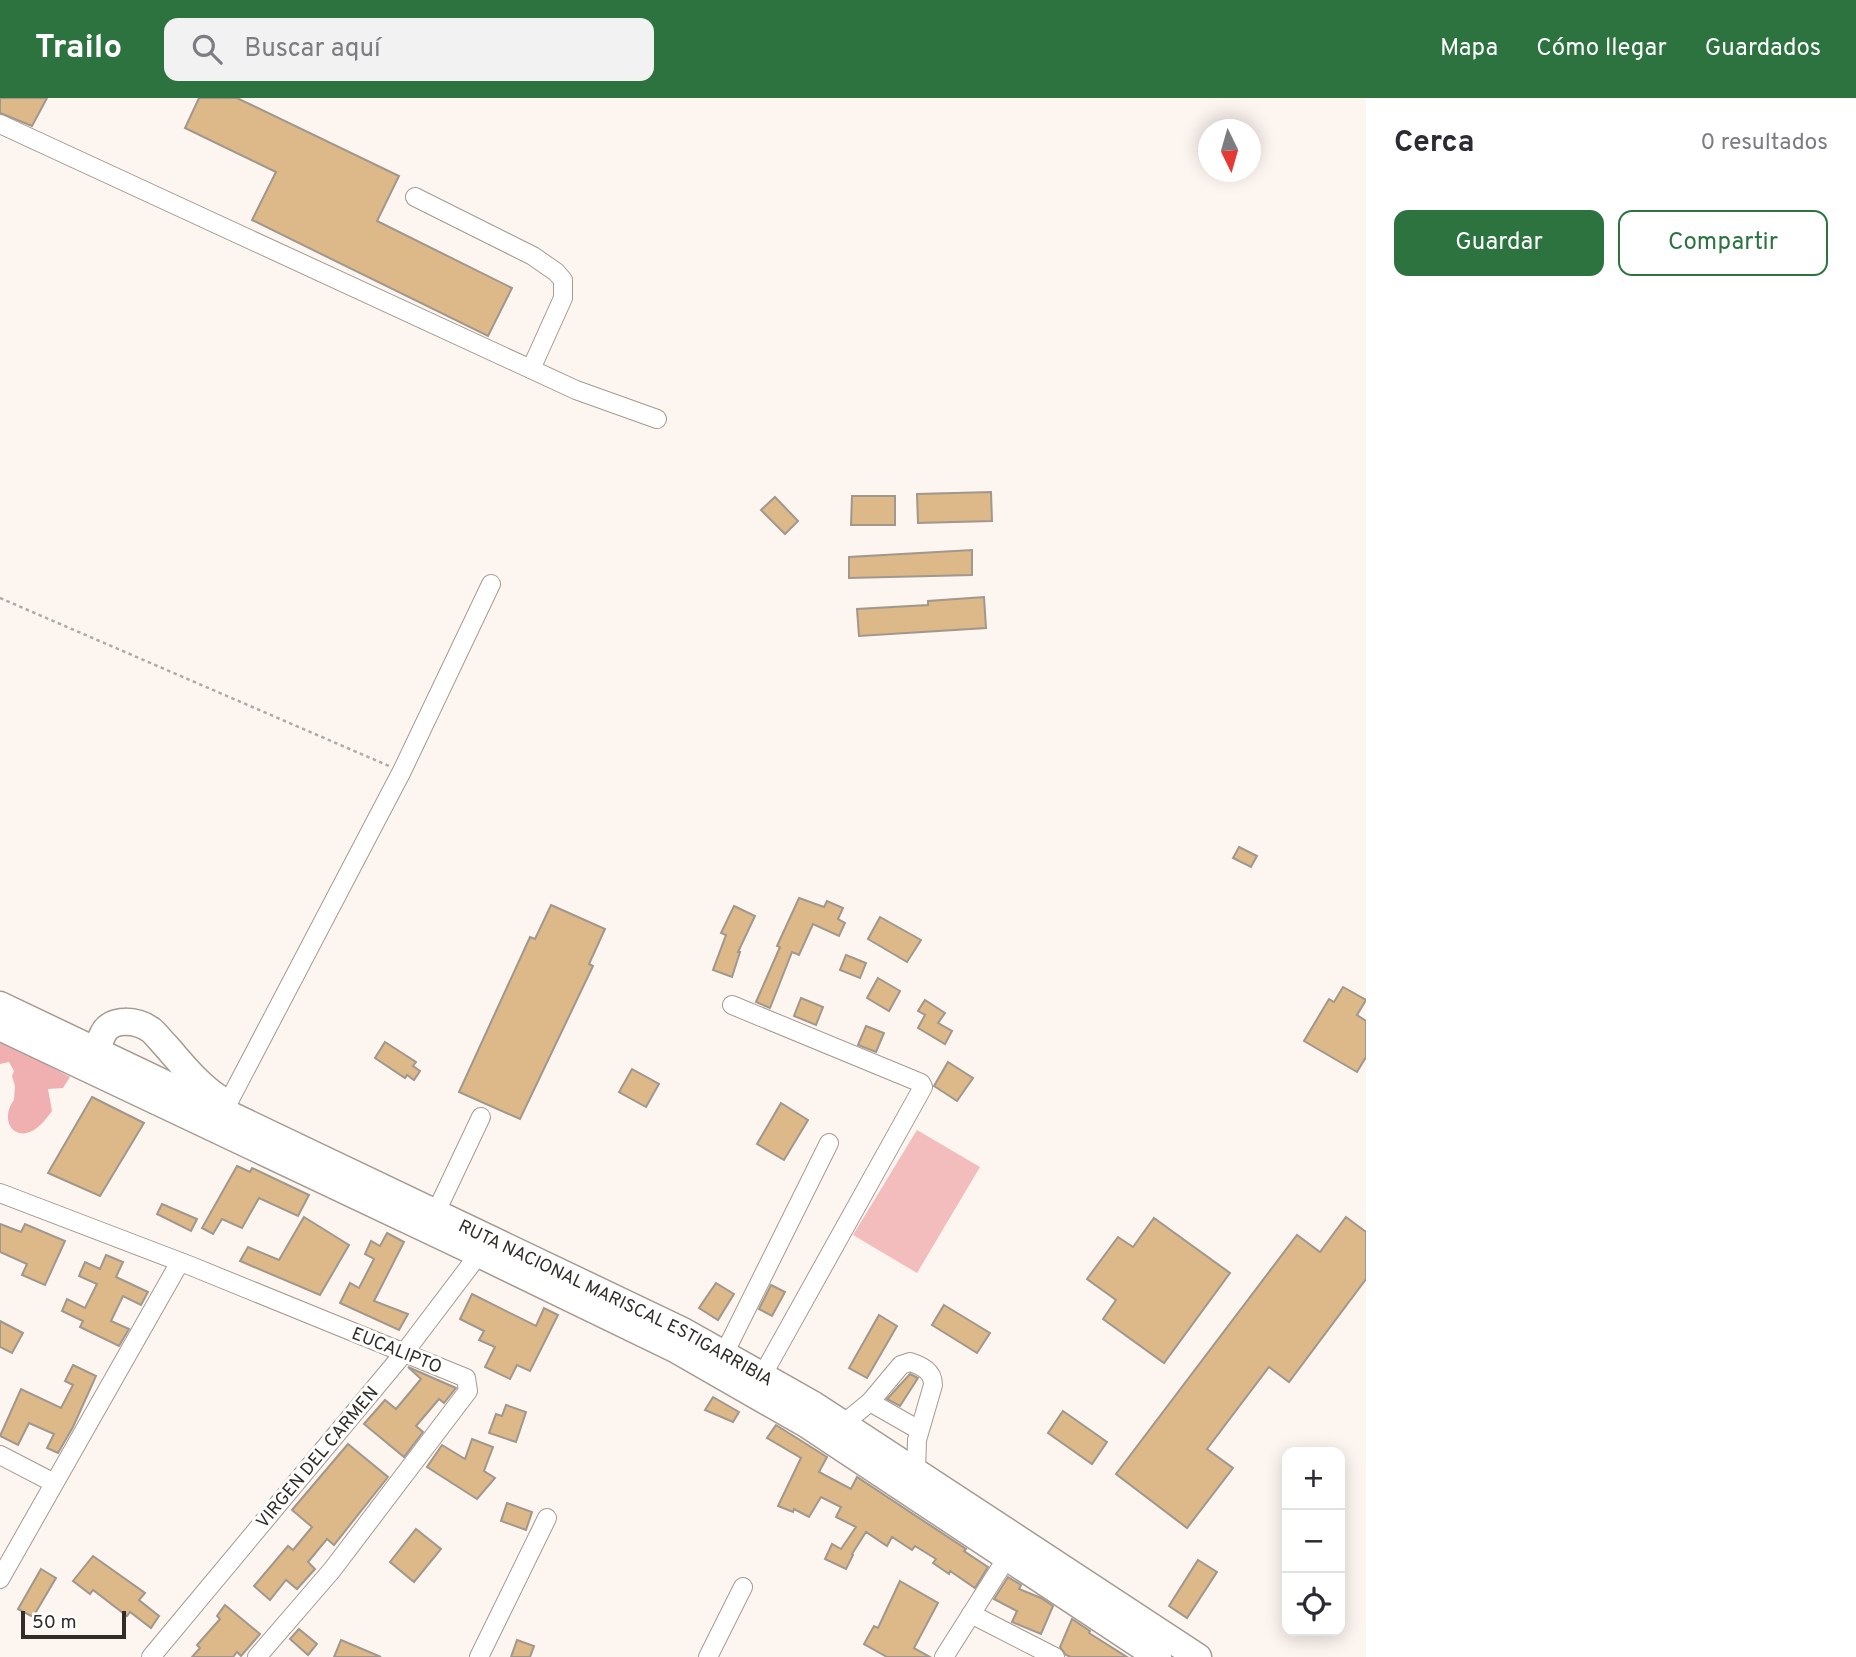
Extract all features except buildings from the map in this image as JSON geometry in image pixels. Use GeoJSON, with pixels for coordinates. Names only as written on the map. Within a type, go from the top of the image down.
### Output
{"type":"FeatureCollection","features":[{"type":"Feature","properties":{"kind":"highway","name":"RUTA NACIONAL MARISCAL ESTIGARRIBIA"},"geometry":{"type":"LineString","coordinates":[[0,1005],[99,1063],[675,1349],[806,1423],[1158,1657]]}},
{"type":"Feature","properties":{"kind":"highway"},"geometry":{"type":"LineString","coordinates":[[99,1063],[104,1032],[112,1024],[123,1021],[138,1024],[151,1030],[205,1089],[330,1162]]}},
{"type":"Feature","properties":{"kind":"highway","name":"RUTA NACIONAL MARISCAL ESTIGARRIBIA"},"geometry":{"type":"LineString","coordinates":[[0,1027],[99,1063],[330,1162],[683,1331],[843,1424],[1198,1657]]}},
{"type":"Feature","properties":{"kind":"street"},"geometry":{"type":"LineString","coordinates":[[0,124],[576,390],[657,419]]}},
{"type":"Feature","properties":{"kind":"street"},"geometry":{"type":"LineString","coordinates":[[415,197],[533,256],[563,280],[563,298],[531,369]]}},
{"type":"Feature","properties":{"kind":"street"},"geometry":{"type":"LineString","coordinates":[[228,1103],[402,771],[491,584]]}},
{"type":"Feature","properties":{"kind":"street"},"geometry":{"type":"LineString","coordinates":[[732,1005],[920,1083],[923,1087],[762,1376]]}},
{"type":"Feature","properties":{"kind":"street"},"geometry":{"type":"LineString","coordinates":[[436,1212],[481,1116]]}},
{"type":"Feature","properties":{"kind":"street"},"geometry":{"type":"LineString","coordinates":[[724,1354],[829,1143]]}},
{"type":"Feature","properties":{"kind":"street","name":"EUCALIPTO"},"geometry":{"type":"LineString","coordinates":[[0,1193],[180,1262],[466,1378],[468,1391],[332,1570],[257,1657]]}},
{"type":"Feature","properties":{"kind":"street","name":"VIRGEN DEL CARMEN"},"geometry":{"type":"LineString","coordinates":[[151,1657],[404,1353],[479,1254]]}},
{"type":"Feature","properties":{"kind":"street"},"geometry":{"type":"LineString","coordinates":[[0,1579],[180,1262]]}},
{"type":"Feature","properties":{"kind":"street"},"geometry":{"type":"LineString","coordinates":[[843,1424],[870,1402],[901,1365],[910,1362],[922,1367],[931,1375],[933,1385],[915,1450],[916,1472]]}},
{"type":"Feature","properties":{"kind":"street"},"geometry":{"type":"LineString","coordinates":[[870,1402],[919,1430]]}},
{"type":"Feature","properties":{"kind":"street"},"geometry":{"type":"LineString","coordinates":[[0,1455],[54,1483]]}},
{"type":"Feature","properties":{"kind":"street"},"geometry":{"type":"LineString","coordinates":[[479,1657],[547,1518]]}},
{"type":"Feature","properties":{"kind":"street"},"geometry":{"type":"LineString","coordinates":[[944,1657],[1008,1556]]}},
{"type":"Feature","properties":{"kind":"street"},"geometry":{"type":"LineString","coordinates":[[708,1657],[743,1587]]}},
{"type":"Feature","properties":{"kind":"street"},"geometry":{"type":"LineString","coordinates":[[971,1614],[1055,1657]]}},
{"type":"Feature","properties":{"kind":"path"},"geometry":{"type":"LineString","coordinates":[[0,598],[402,771]]}},
{"type":"Feature","properties":{"kind":"shaded area"},"geometry":{"type":"Polygon","coordinates":[[[0,1034],[47,1053],[50,1066],[70,1077],[63,1088],[48,1089],[52,1111],[32,1131],[19,1133],[10,1126],[8,1120],[14,1100],[14,1071],[9,1062],[0,1064],[0,1034]]]}},
{"type":"Feature","properties":{"kind":"shaded area"},"geometry":{"type":"Polygon","coordinates":[[[917,1130],[980,1167],[917,1273],[853,1235],[917,1130]]]}}]}
